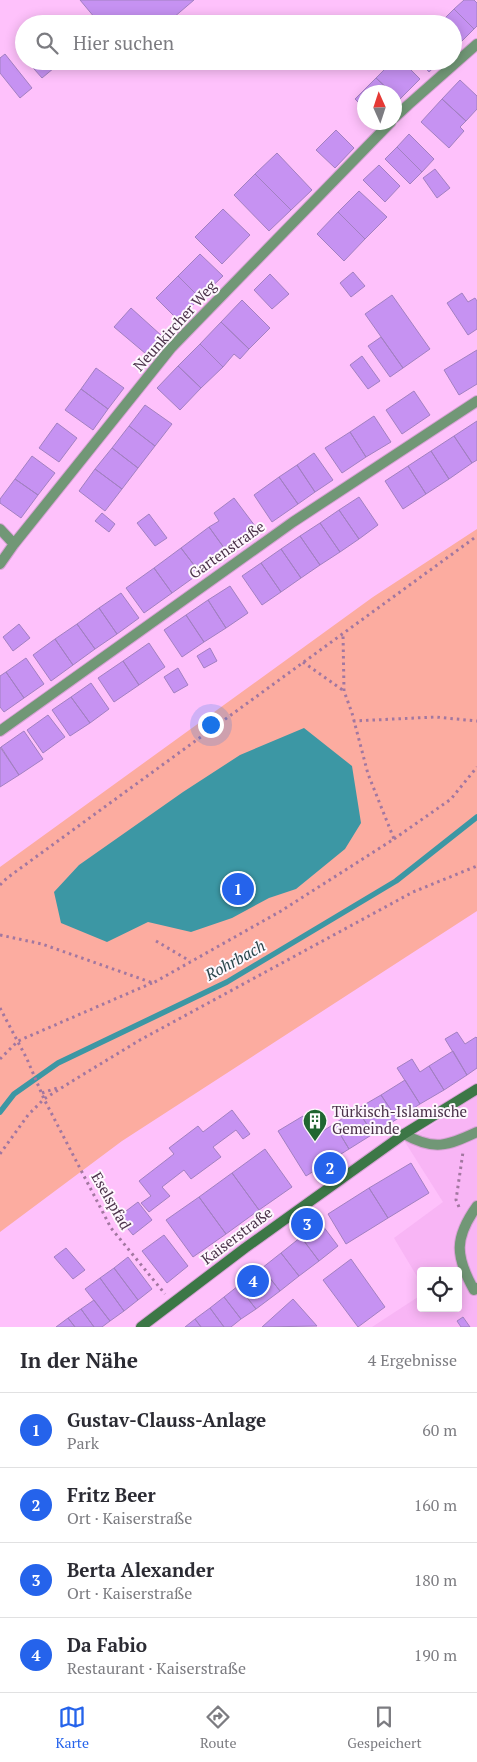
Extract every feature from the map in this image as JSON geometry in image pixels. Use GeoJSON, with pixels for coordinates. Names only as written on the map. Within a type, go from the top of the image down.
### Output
{"type":"FeatureCollection","features":[{"type":"Feature","properties":{"kind":"main road","name":"Kaiserstraße"},"geometry":{"type":"LineString","coordinates":[[141,1327],[245,1248],[404,1134],[477,1089]]}},
{"type":"Feature","properties":{"kind":"street"},"geometry":{"type":"LineString","coordinates":[[462,57],[477,44]]}},
{"type":"Feature","properties":{"kind":"street"},"geometry":{"type":"LineString","coordinates":[[402,111],[448,70]]}},
{"type":"Feature","properties":{"kind":"street","name":"Neunkircher Weg"},"geometry":{"type":"LineString","coordinates":[[0,564],[171,348],[383,130]]}},
{"type":"Feature","properties":{"kind":"street","name":"Gartenstraße"},"geometry":{"type":"LineString","coordinates":[[0,731],[293,522],[477,401]]}},
{"type":"Feature","properties":{"kind":"street"},"geometry":{"type":"LineString","coordinates":[[0,529],[14,544]]}},
{"type":"Feature","properties":{"kind":"street"},"geometry":{"type":"LineString","coordinates":[[404,1134],[420,1143],[437,1147],[466,1138],[477,1132]]}},
{"type":"Feature","properties":{"kind":"street"},"geometry":{"type":"LineString","coordinates":[[476,1291],[464,1272],[458,1247],[466,1221],[477,1206]]}},
{"type":"Feature","properties":{"kind":"path"},"geometry":{"type":"LineString","coordinates":[[0,885],[7,878],[477,536]]}},
{"type":"Feature","properties":{"kind":"path"},"geometry":{"type":"LineString","coordinates":[[343,633],[344,691],[368,774],[394,839]]}},
{"type":"Feature","properties":{"kind":"path"},"geometry":{"type":"LineString","coordinates":[[303,662],[344,691]]}},
{"type":"Feature","properties":{"kind":"path"},"geometry":{"type":"LineString","coordinates":[[353,721],[436,717],[477,722]]}},
{"type":"Feature","properties":{"kind":"path"},"geometry":{"type":"LineString","coordinates":[[0,1059],[18,1041],[153,983],[281,911],[394,839],[451,799],[477,767]]}},
{"type":"Feature","properties":{"kind":"path"},"geometry":{"type":"LineString","coordinates":[[0,1154],[28,1115],[44,1099],[140,1040],[413,892],[477,866]]}},
{"type":"Feature","properties":{"kind":"path"},"geometry":{"type":"LineString","coordinates":[[0,935],[42,944],[153,983]]}},
{"type":"Feature","properties":{"kind":"path"},"geometry":{"type":"LineString","coordinates":[[156,940],[190,962]]}},
{"type":"Feature","properties":{"kind":"path","name":"Eselspfad"},"geometry":{"type":"LineString","coordinates":[[0,1008],[27,1059],[44,1099],[111,1228],[173,1304]]}},
{"type":"Feature","properties":{"kind":"path"},"geometry":{"type":"LineString","coordinates":[[41,1092],[65,1086]]}},
{"type":"Feature","properties":{"kind":"path"},"geometry":{"type":"LineString","coordinates":[[466,1138],[456,1200],[466,1221]]}},
{"type":"Feature","properties":{"kind":"shaded area"},"geometry":{"type":"Polygon","coordinates":[[[477,529],[477,911],[122,1141],[0,1232],[0,867],[373,597],[477,529]]]}},
{"type":"Feature","properties":{"kind":"shaded area"},"geometry":{"type":"Polygon","coordinates":[[[304,728],[352,766],[361,823],[345,849],[296,889],[269,898],[232,918],[191,932],[148,922],[107,942],[61,923],[54,892],[79,865],[183,792],[240,755],[304,728]]]}},
{"type":"Feature","properties":{"kind":"shaded area"},"geometry":{"type":"Polygon","coordinates":[[[477,1096],[477,1327],[372,1327],[417,1298],[417,1312],[462,1312],[462,1267],[417,1267],[417,1276],[394,1238],[443,1202],[405,1142],[477,1096]]]}},
{"type":"Feature","properties":{"kind":"building"},"geometry":{"type":"Polygon","coordinates":[[[80,0],[194,0],[176,15],[92,15],[80,0]]]}},
{"type":"Feature","properties":{"kind":"building"},"geometry":{"type":"Polygon","coordinates":[[[464,0],[474,0],[477,3],[477,26],[474,29],[454,9],[464,0]]]}},
{"type":"Feature","properties":{"kind":"building"},"geometry":{"type":"Polygon","coordinates":[[[454,9],[460,15],[448,15],[454,9]]]}},
{"type":"Feature","properties":{"kind":"building"},"geometry":{"type":"Polygon","coordinates":[[[462,17],[474,29],[462,41],[462,17]]]}},
{"type":"Feature","properties":{"kind":"building"},"geometry":{"type":"Polygon","coordinates":[[[5,54],[15,67],[15,70],[18,70],[32,88],[20,98],[0,73],[0,58],[5,54]]]}},
{"type":"Feature","properties":{"kind":"building"},"geometry":{"type":"Polygon","coordinates":[[[35,70],[52,70],[42,78],[35,70]]]}},
{"type":"Feature","properties":{"kind":"building"},"geometry":{"type":"Polygon","coordinates":[[[384,70],[411,70],[420,79],[402,97],[402,85],[384,85],[376,78],[384,70]]]}},
{"type":"Feature","properties":{"kind":"building"},"geometry":{"type":"Polygon","coordinates":[[[376,78],[384,85],[369,85],[376,78]]]}},
{"type":"Feature","properties":{"kind":"building"},"geometry":{"type":"Polygon","coordinates":[[[460,80],[477,96],[477,109],[466,121],[442,99],[460,80]]]}},
{"type":"Feature","properties":{"kind":"building"},"geometry":{"type":"Polygon","coordinates":[[[442,99],[466,121],[460,127],[464,131],[449,148],[421,122],[442,99]]]}},
{"type":"Feature","properties":{"kind":"building"},"geometry":{"type":"Polygon","coordinates":[[[336,130],[354,148],[335,168],[316,150],[336,130]]]}},
{"type":"Feature","properties":{"kind":"building"},"geometry":{"type":"Polygon","coordinates":[[[409,134],[434,159],[422,172],[397,147],[409,134]]]}},
{"type":"Feature","properties":{"kind":"building"},"geometry":{"type":"Polygon","coordinates":[[[397,147],[422,172],[410,184],[385,159],[397,147]]]}},
{"type":"Feature","properties":{"kind":"building"},"geometry":{"type":"Polygon","coordinates":[[[277,153],[312,190],[291,210],[255,174],[277,153]]]}},
{"type":"Feature","properties":{"kind":"building"},"geometry":{"type":"Polygon","coordinates":[[[379,165],[400,186],[385,202],[363,180],[379,165]]]}},
{"type":"Feature","properties":{"kind":"building"},"geometry":{"type":"Polygon","coordinates":[[[435,169],[450,188],[437,198],[423,178],[435,169]]]}},
{"type":"Feature","properties":{"kind":"building"},"geometry":{"type":"Polygon","coordinates":[[[255,174],[291,210],[269,231],[234,195],[255,174]]]}},
{"type":"Feature","properties":{"kind":"building"},"geometry":{"type":"Polygon","coordinates":[[[359,191],[387,217],[365,239],[338,212],[359,191]]]}},
{"type":"Feature","properties":{"kind":"building"},"geometry":{"type":"Polygon","coordinates":[[[223,209],[250,235],[222,264],[195,237],[223,209]]]}},
{"type":"Feature","properties":{"kind":"building"},"geometry":{"type":"Polygon","coordinates":[[[338,212],[365,239],[344,261],[317,234],[338,212]]]}},
{"type":"Feature","properties":{"kind":"building"},"geometry":{"type":"Polygon","coordinates":[[[200,254],[223,276],[200,298],[178,276],[200,254]]]}},
{"type":"Feature","properties":{"kind":"building"},"geometry":{"type":"Polygon","coordinates":[[[353,272],[365,286],[351,297],[340,283],[353,272]]]}},
{"type":"Feature","properties":{"kind":"building"},"geometry":{"type":"Polygon","coordinates":[[[270,274],[289,294],[272,309],[254,290],[270,274]]]}},
{"type":"Feature","properties":{"kind":"building"},"geometry":{"type":"Polygon","coordinates":[[[178,276],[200,298],[178,320],[156,298],[178,276]]]}},
{"type":"Feature","properties":{"kind":"building"},"geometry":{"type":"Polygon","coordinates":[[[462,293],[468,302],[475,298],[477,301],[477,329],[468,335],[447,303],[462,293]]]}},
{"type":"Feature","properties":{"kind":"building"},"geometry":{"type":"Polygon","coordinates":[[[392,295],[430,349],[403,368],[365,314],[392,295]]]}},
{"type":"Feature","properties":{"kind":"building"},"geometry":{"type":"Polygon","coordinates":[[[242,300],[270,328],[249,349],[221,322],[242,300]]]}},
{"type":"Feature","properties":{"kind":"building"},"geometry":{"type":"Polygon","coordinates":[[[131,308],[162,336],[146,354],[114,327],[131,308]]]}},
{"type":"Feature","properties":{"kind":"building"},"geometry":{"type":"Polygon","coordinates":[[[221,322],[249,349],[240,359],[234,354],[223,367],[200,344],[221,322]]]}},
{"type":"Feature","properties":{"kind":"building"},"geometry":{"type":"Polygon","coordinates":[[[381,337],[403,368],[390,377],[368,346],[381,337]]]}},
{"type":"Feature","properties":{"kind":"building"},"geometry":{"type":"Polygon","coordinates":[[[200,344],[223,367],[201,388],[178,366],[200,344]]]}},
{"type":"Feature","properties":{"kind":"building"},"geometry":{"type":"Polygon","coordinates":[[[477,350],[477,384],[459,395],[444,370],[477,350]]]}},
{"type":"Feature","properties":{"kind":"building"},"geometry":{"type":"Polygon","coordinates":[[[362,356],[380,381],[368,389],[350,365],[362,356]]]}},
{"type":"Feature","properties":{"kind":"building"},"geometry":{"type":"Polygon","coordinates":[[[178,366],[201,388],[180,410],[157,388],[178,366]]]}},
{"type":"Feature","properties":{"kind":"building"},"geometry":{"type":"Polygon","coordinates":[[[96,368],[124,388],[108,409],[81,389],[96,368]]]}},
{"type":"Feature","properties":{"kind":"building"},"geometry":{"type":"Polygon","coordinates":[[[81,389],[108,409],[93,430],[65,410],[81,389]]]}},
{"type":"Feature","properties":{"kind":"building"},"geometry":{"type":"Polygon","coordinates":[[[414,391],[430,415],[402,434],[386,410],[414,391]]]}},
{"type":"Feature","properties":{"kind":"building"},"geometry":{"type":"Polygon","coordinates":[[[145,405],[172,424],[155,446],[129,426],[145,405]]]}},
{"type":"Feature","properties":{"kind":"building"},"geometry":{"type":"Polygon","coordinates":[[[374,416],[391,442],[366,457],[350,432],[374,416]]]}},
{"type":"Feature","properties":{"kind":"building"},"geometry":{"type":"Polygon","coordinates":[[[477,421],[477,460],[472,463],[454,436],[477,421]]]}},
{"type":"Feature","properties":{"kind":"building"},"geometry":{"type":"Polygon","coordinates":[[[57,423],[77,438],[59,462],[39,448],[57,423]]]}},
{"type":"Feature","properties":{"kind":"building"},"geometry":{"type":"Polygon","coordinates":[[[129,426],[155,446],[138,468],[112,448],[129,426]]]}},
{"type":"Feature","properties":{"kind":"building"},"geometry":{"type":"Polygon","coordinates":[[[350,432],[366,457],[342,473],[325,448],[350,432]]]}},
{"type":"Feature","properties":{"kind":"building"},"geometry":{"type":"Polygon","coordinates":[[[454,436],[472,463],[449,479],[431,451],[454,436]]]}},
{"type":"Feature","properties":{"kind":"building"},"geometry":{"type":"Polygon","coordinates":[[[112,448],[138,468],[122,489],[95,469],[112,448]]]}},
{"type":"Feature","properties":{"kind":"building"},"geometry":{"type":"Polygon","coordinates":[[[431,451],[449,479],[426,494],[408,466],[431,451]]]}},
{"type":"Feature","properties":{"kind":"building"},"geometry":{"type":"Polygon","coordinates":[[[314,453],[333,480],[315,492],[297,465],[314,453]]]}},
{"type":"Feature","properties":{"kind":"building"},"geometry":{"type":"Polygon","coordinates":[[[32,456],[55,473],[38,495],[15,479],[32,456]]]}},
{"type":"Feature","properties":{"kind":"building"},"geometry":{"type":"Polygon","coordinates":[[[297,465],[315,492],[298,504],[279,477],[297,465]]]}},
{"type":"Feature","properties":{"kind":"building"},"geometry":{"type":"Polygon","coordinates":[[[408,466],[426,494],[403,509],[385,481],[408,466]]]}},
{"type":"Feature","properties":{"kind":"building"},"geometry":{"type":"Polygon","coordinates":[[[95,469],[122,489],[105,511],[79,491],[95,469]]]}},
{"type":"Feature","properties":{"kind":"building"},"geometry":{"type":"Polygon","coordinates":[[[279,477],[298,504],[272,522],[254,495],[279,477]]]}},
{"type":"Feature","properties":{"kind":"building"},"geometry":{"type":"Polygon","coordinates":[[[15,479],[38,495],[21,518],[0,503],[0,499],[15,479]]]}},
{"type":"Feature","properties":{"kind":"building"},"geometry":{"type":"Polygon","coordinates":[[[359,497],[378,525],[359,539],[339,510],[359,497]]]}},
{"type":"Feature","properties":{"kind":"building"},"geometry":{"type":"Polygon","coordinates":[[[234,498],[258,530],[227,552],[209,527],[219,521],[214,513],[234,498]]]}},
{"type":"Feature","properties":{"kind":"building"},"geometry":{"type":"Polygon","coordinates":[[[339,510],[359,539],[340,552],[320,523],[339,510]]]}},
{"type":"Feature","properties":{"kind":"building"},"geometry":{"type":"Polygon","coordinates":[[[102,513],[115,524],[109,532],[95,521],[102,513]]]}},
{"type":"Feature","properties":{"kind":"building"},"geometry":{"type":"Polygon","coordinates":[[[149,514],[167,538],[155,546],[137,523],[149,514]]]}},
{"type":"Feature","properties":{"kind":"building"},"geometry":{"type":"Polygon","coordinates":[[[320,523],[340,552],[320,565],[300,536],[320,523]]]}},
{"type":"Feature","properties":{"kind":"building"},"geometry":{"type":"Polygon","coordinates":[[[209,527],[227,552],[200,573],[181,548],[209,527]]]}},
{"type":"Feature","properties":{"kind":"building"},"geometry":{"type":"Polygon","coordinates":[[[300,536],[320,565],[301,578],[281,549],[300,536]]]}},
{"type":"Feature","properties":{"kind":"building"},"geometry":{"type":"Polygon","coordinates":[[[181,548],[200,573],[172,593],[154,568],[181,548]]]}},
{"type":"Feature","properties":{"kind":"building"},"geometry":{"type":"Polygon","coordinates":[[[281,549],[301,578],[281,592],[261,563],[281,549]]]}},
{"type":"Feature","properties":{"kind":"building"},"geometry":{"type":"Polygon","coordinates":[[[261,563],[281,592],[262,605],[242,576],[261,563]]]}},
{"type":"Feature","properties":{"kind":"building"},"geometry":{"type":"Polygon","coordinates":[[[154,568],[172,593],[144,613],[126,588],[154,568]]]}},
{"type":"Feature","properties":{"kind":"building"},"geometry":{"type":"Polygon","coordinates":[[[230,586],[248,613],[226,628],[208,600],[230,586]]]}},
{"type":"Feature","properties":{"kind":"building"},"geometry":{"type":"Polygon","coordinates":[[[121,593],[139,618],[117,634],[99,608],[121,593]]]}},
{"type":"Feature","properties":{"kind":"building"},"geometry":{"type":"Polygon","coordinates":[[[208,600],[226,628],[204,642],[186,615],[208,600]]]}},
{"type":"Feature","properties":{"kind":"building"},"geometry":{"type":"Polygon","coordinates":[[[99,608],[117,634],[95,649],[77,624],[99,608]]]}},
{"type":"Feature","properties":{"kind":"building"},"geometry":{"type":"Polygon","coordinates":[[[186,615],[204,642],[182,657],[164,630],[186,615]]]}},
{"type":"Feature","properties":{"kind":"building"},"geometry":{"type":"Polygon","coordinates":[[[19,624],[30,638],[13,651],[3,637],[19,624]]]}},
{"type":"Feature","properties":{"kind":"building"},"geometry":{"type":"Polygon","coordinates":[[[77,624],[95,649],[73,665],[55,639],[77,624]]]}},
{"type":"Feature","properties":{"kind":"building"},"geometry":{"type":"Polygon","coordinates":[[[55,639],[73,665],[51,681],[33,655],[55,639]]]}},
{"type":"Feature","properties":{"kind":"building"},"geometry":{"type":"Polygon","coordinates":[[[149,643],[165,667],[139,685],[123,661],[149,643]]]}},
{"type":"Feature","properties":{"kind":"building"},"geometry":{"type":"Polygon","coordinates":[[[210,648],[217,661],[204,668],[197,656],[210,648]]]}},
{"type":"Feature","properties":{"kind":"building"},"geometry":{"type":"Polygon","coordinates":[[[26,658],[44,684],[24,698],[6,672],[26,658]]]}},
{"type":"Feature","properties":{"kind":"building"},"geometry":{"type":"Polygon","coordinates":[[[123,661],[139,685],[114,702],[98,678],[123,661]]]}},
{"type":"Feature","properties":{"kind":"building"},"geometry":{"type":"Polygon","coordinates":[[[178,668],[188,685],[174,693],[164,677],[178,668]]]}},
{"type":"Feature","properties":{"kind":"building"},"geometry":{"type":"Polygon","coordinates":[[[6,672],[24,698],[4,712],[0,707],[0,676],[6,672]]]}},
{"type":"Feature","properties":{"kind":"building"},"geometry":{"type":"Polygon","coordinates":[[[91,683],[109,709],[90,723],[71,697],[91,683]]]}},
{"type":"Feature","properties":{"kind":"building"},"geometry":{"type":"Polygon","coordinates":[[[71,697],[90,723],[70,736],[52,710],[71,697]]]}},
{"type":"Feature","properties":{"kind":"building"},"geometry":{"type":"Polygon","coordinates":[[[48,715],[65,737],[43,753],[27,730],[48,715]]]}},
{"type":"Feature","properties":{"kind":"building"},"geometry":{"type":"Polygon","coordinates":[[[24,731],[43,759],[19,775],[1,747],[24,731]]]}},
{"type":"Feature","properties":{"kind":"building"},"geometry":{"type":"Polygon","coordinates":[[[0,747],[19,775],[0,787],[0,747]]]}},
{"type":"Feature","properties":{"kind":"building"},"geometry":{"type":"Polygon","coordinates":[[[457,1032],[465,1044],[477,1038],[477,1068],[467,1075],[445,1039],[457,1032]]]}},
{"type":"Feature","properties":{"kind":"building"},"geometry":{"type":"Polygon","coordinates":[[[453,1051],[467,1075],[444,1090],[429,1066],[453,1051]]]}},
{"type":"Feature","properties":{"kind":"building"},"geometry":{"type":"Polygon","coordinates":[[[412,1059],[420,1072],[429,1066],[444,1090],[420,1104],[397,1068],[412,1059]]]}},
{"type":"Feature","properties":{"kind":"building"},"geometry":{"type":"Polygon","coordinates":[[[405,1080],[420,1104],[397,1119],[381,1095],[405,1080]]]}},
{"type":"Feature","properties":{"kind":"building"},"geometry":{"type":"Polygon","coordinates":[[[381,1095],[397,1119],[373,1134],[357,1109],[381,1095]]]}},
{"type":"Feature","properties":{"kind":"building"},"geometry":{"type":"Polygon","coordinates":[[[357,1109],[373,1134],[349,1149],[334,1124],[357,1109]]]}},
{"type":"Feature","properties":{"kind":"building"},"geometry":{"type":"Polygon","coordinates":[[[232,1110],[250,1134],[243,1139],[236,1130],[213,1147],[221,1157],[191,1179],[184,1170],[162,1187],[170,1196],[149,1212],[141,1203],[151,1196],[139,1181],[174,1154],[169,1148],[198,1126],[203,1132],[232,1110]]]}},
{"type":"Feature","properties":{"kind":"building","name":"Türkisch-Islamische Gemeinde"},"geometry":{"type":"Polygon","coordinates":[[[303,1116],[315,1136],[334,1124],[349,1149],[306,1176],[278,1131],[303,1116]]]}},
{"type":"Feature","properties":{"kind":"building"},"geometry":{"type":"Polygon","coordinates":[[[265,1149],[292,1187],[259,1210],[232,1173],[265,1149]]]}},
{"type":"Feature","properties":{"kind":"building"},"geometry":{"type":"Polygon","coordinates":[[[411,1163],[429,1193],[388,1218],[369,1188],[411,1163]]]}},
{"type":"Feature","properties":{"kind":"building"},"geometry":{"type":"Polygon","coordinates":[[[232,1173],[259,1210],[226,1234],[199,1197],[232,1173]]]}},
{"type":"Feature","properties":{"kind":"building"},"geometry":{"type":"Polygon","coordinates":[[[369,1188],[388,1218],[346,1244],[328,1214],[369,1188]]]}},
{"type":"Feature","properties":{"kind":"building"},"geometry":{"type":"Polygon","coordinates":[[[199,1197],[226,1234],[193,1257],[166,1220],[199,1197]]]}},
{"type":"Feature","properties":{"kind":"building"},"geometry":{"type":"Polygon","coordinates":[[[138,1202],[152,1220],[133,1235],[118,1217],[138,1202]]]}},
{"type":"Feature","properties":{"kind":"building"},"geometry":{"type":"Polygon","coordinates":[[[320,1222],[338,1246],[319,1261],[301,1237],[320,1222]]]}},
{"type":"Feature","properties":{"kind":"building"},"geometry":{"type":"Polygon","coordinates":[[[164,1235],[188,1266],[167,1283],[142,1251],[164,1235]]]}},
{"type":"Feature","properties":{"kind":"building"},"geometry":{"type":"Polygon","coordinates":[[[301,1237],[319,1261],[299,1276],[281,1253],[301,1237]]]}},
{"type":"Feature","properties":{"kind":"building"},"geometry":{"type":"Polygon","coordinates":[[[66,1248],[85,1270],[73,1279],[54,1257],[66,1248]]]}},
{"type":"Feature","properties":{"kind":"building"},"geometry":{"type":"Polygon","coordinates":[[[281,1253],[299,1276],[280,1291],[262,1268],[281,1253]]]}},
{"type":"Feature","properties":{"kind":"building"},"geometry":{"type":"Polygon","coordinates":[[[128,1257],[152,1289],[138,1300],[114,1268],[128,1257]]]}},
{"type":"Feature","properties":{"kind":"building"},"geometry":{"type":"Polygon","coordinates":[[[351,1259],[385,1307],[358,1327],[323,1280],[351,1259]]]}},
{"type":"Feature","properties":{"kind":"building"},"geometry":{"type":"Polygon","coordinates":[[[114,1268],[138,1300],[124,1311],[100,1278],[114,1268]]]}},
{"type":"Feature","properties":{"kind":"building"},"geometry":{"type":"Polygon","coordinates":[[[262,1268],[280,1291],[256,1309],[238,1286],[262,1268]]]}},
{"type":"Feature","properties":{"kind":"building"},"geometry":{"type":"Polygon","coordinates":[[[100,1278],[124,1311],[110,1321],[85,1289],[100,1278]]]}},
{"type":"Feature","properties":{"kind":"building"},"geometry":{"type":"Polygon","coordinates":[[[238,1286],[256,1309],[241,1319],[224,1297],[238,1286]]]}},
{"type":"Feature","properties":{"kind":"building"},"geometry":{"type":"Polygon","coordinates":[[[224,1297],[241,1319],[231,1327],[224,1327],[210,1308],[224,1297]]]}},
{"type":"Feature","properties":{"kind":"building"},"geometry":{"type":"Polygon","coordinates":[[[293,1299],[317,1326],[262,1327],[293,1299]]]}},
{"type":"Feature","properties":{"kind":"building"},"geometry":{"type":"Polygon","coordinates":[[[94,1300],[110,1321],[102,1327],[94,1327],[81,1309],[94,1300]]]}},
{"type":"Feature","properties":{"kind":"building"},"geometry":{"type":"Polygon","coordinates":[[[210,1308],[224,1327],[201,1327],[195,1319],[210,1308]]]}},
{"type":"Feature","properties":{"kind":"building"},"geometry":{"type":"Polygon","coordinates":[[[81,1309],[94,1327],[75,1327],[68,1318],[81,1309]]]}},
{"type":"Feature","properties":{"kind":"building"},"geometry":{"type":"Polygon","coordinates":[[[463,1317],[470,1327],[461,1327],[457,1321],[463,1317]]]}},
{"type":"Feature","properties":{"kind":"building"},"geometry":{"type":"Polygon","coordinates":[[[68,1318],[75,1327],[56,1327],[68,1318]]]}},
{"type":"Feature","properties":{"kind":"building"},"geometry":{"type":"Polygon","coordinates":[[[195,1319],[201,1327],[185,1327],[195,1319]]]}},
{"type":"Feature","properties":{"kind":"waterway","name":"Rohrbach"},"geometry":{"type":"LineString","coordinates":[[0,1112],[14,1094],[58,1063],[227,982],[396,881],[477,817]]}},
{"type":"Feature","properties":{"kind":"place","name":"Gustav-Clauss-Anlage"},"geometry":{"type":"Point","coordinates":[238,889]}},
{"type":"Feature","properties":{"kind":"place","name":"Türkisch-Islamische Gemeinde"},"geometry":{"type":"Point","coordinates":[315,1142]}},
{"type":"Feature","properties":{"kind":"place","name":"Fritz Beer"},"geometry":{"type":"Point","coordinates":[330,1168]}},
{"type":"Feature","properties":{"kind":"place","name":"Berta Alexander"},"geometry":{"type":"Point","coordinates":[307,1224]}},
{"type":"Feature","properties":{"kind":"place","name":"Da Fabio"},"geometry":{"type":"Point","coordinates":[253,1281]}}]}
